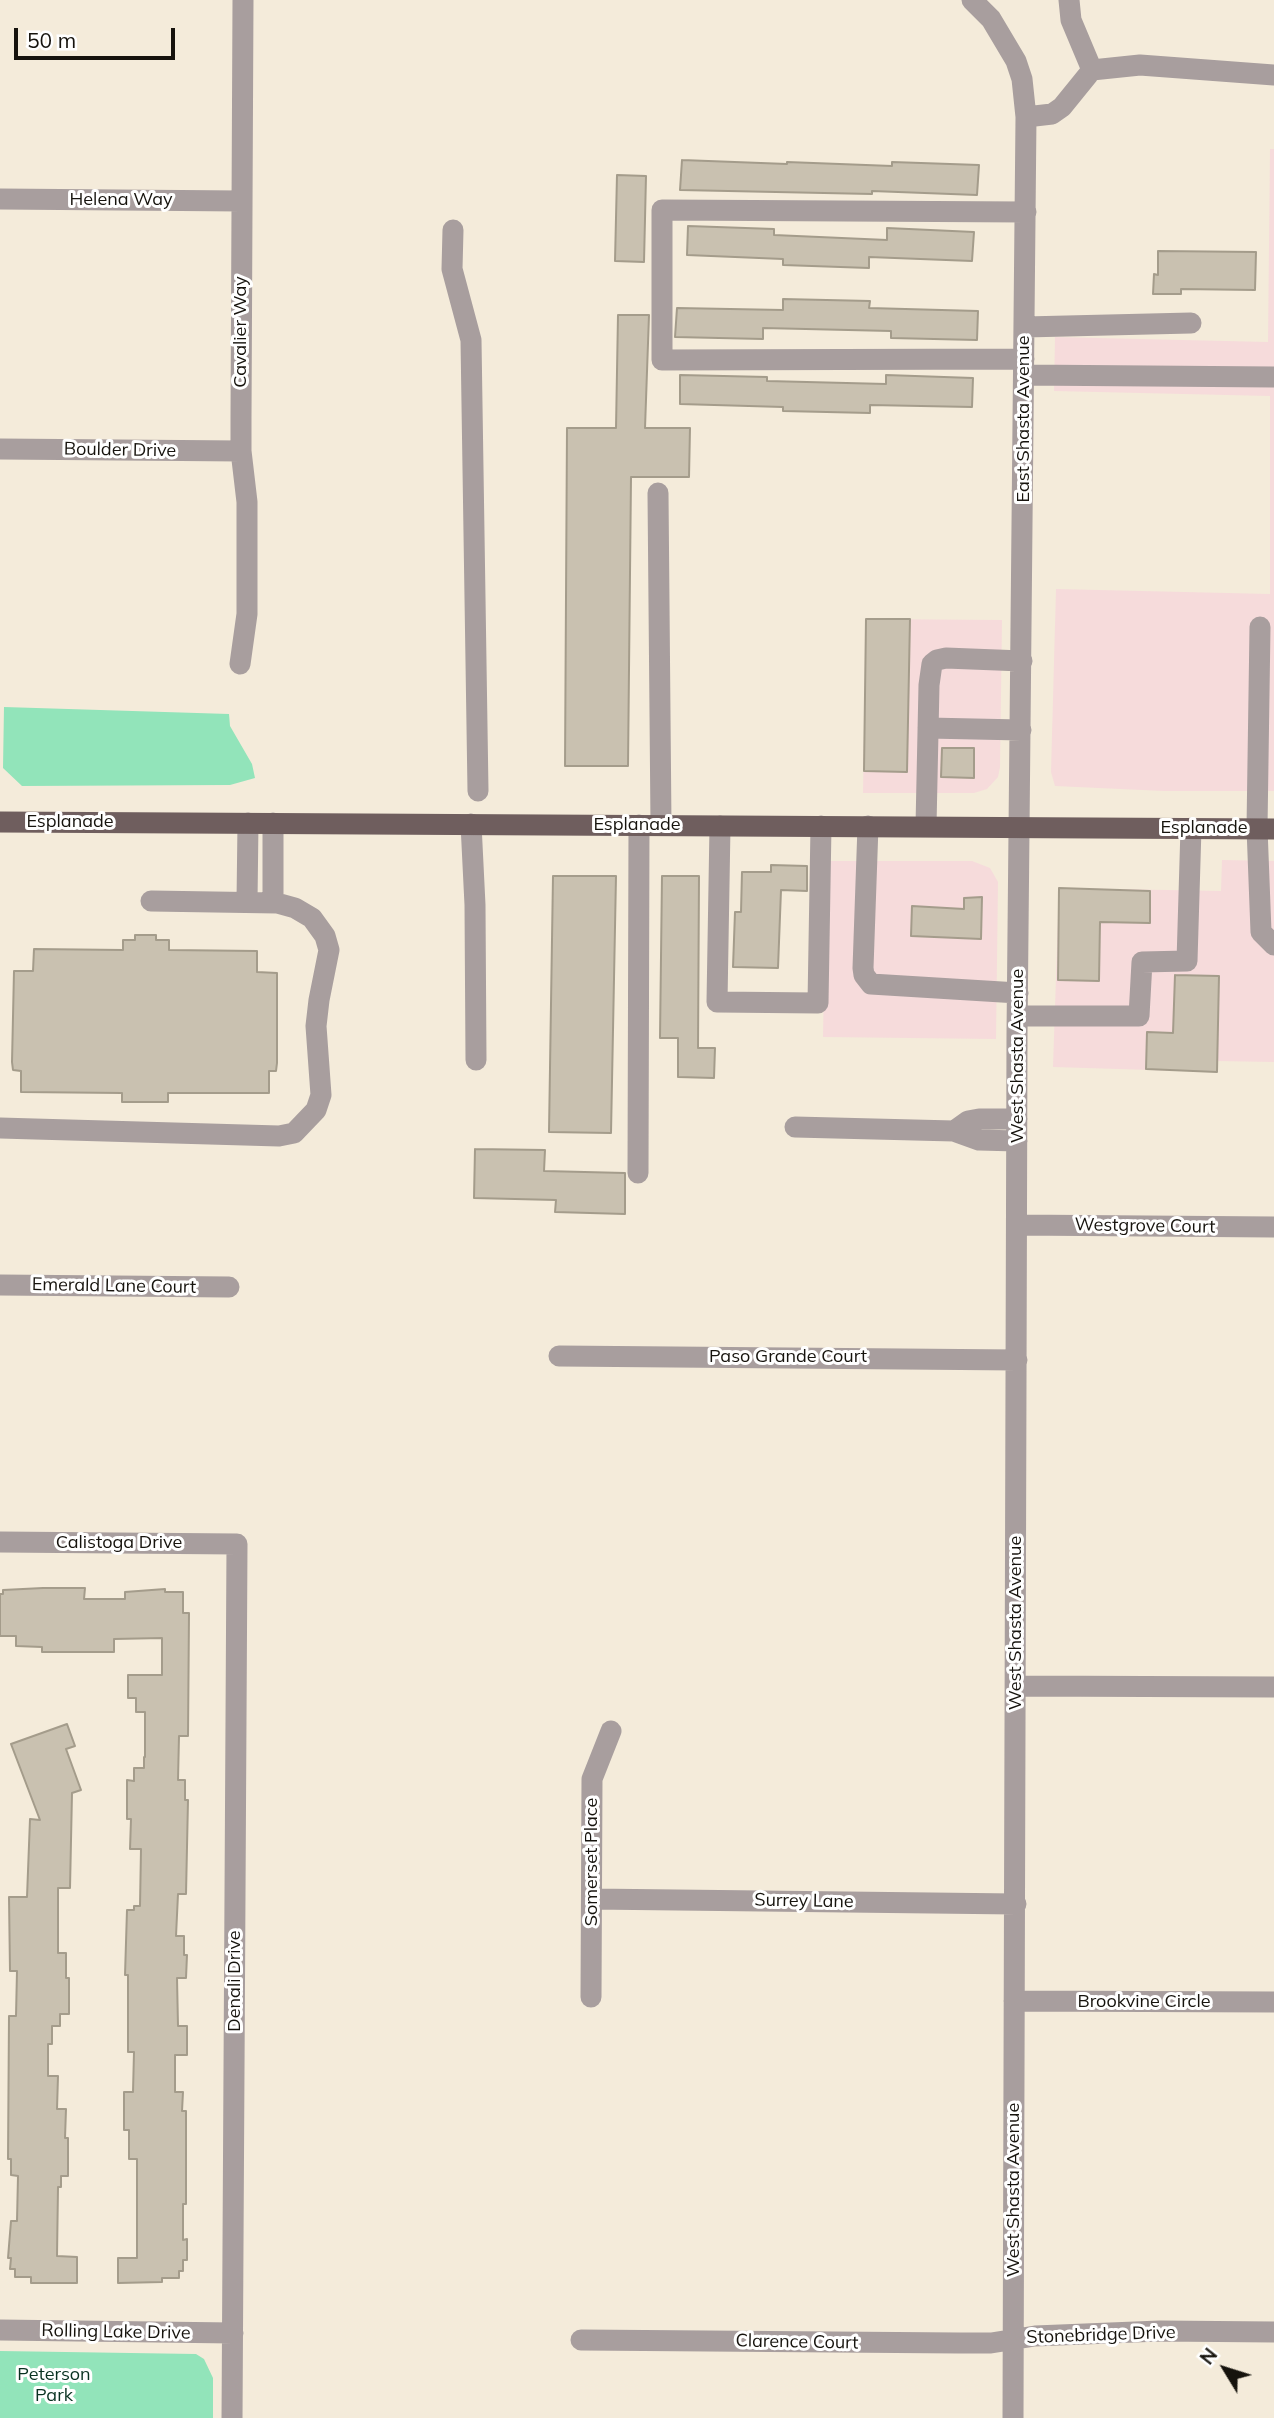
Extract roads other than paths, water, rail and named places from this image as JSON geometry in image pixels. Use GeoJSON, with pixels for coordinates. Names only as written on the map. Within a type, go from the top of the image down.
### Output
{"type":"FeatureCollection","features":[{"type":"Feature","properties":{"kind":"main road","name":"Esplanade"},"geometry":{"type":"LineString","coordinates":[[0,822],[1265,829]]}},
{"type":"Feature","properties":{"kind":"street","name":"Cavalier Way"},"geometry":{"type":"LineString","coordinates":[[240,664],[247,614],[247,502],[241,451],[243,0]]}},
{"type":"Feature","properties":{"kind":"street","name":"East Shasta Avenue"},"geometry":{"type":"LineString","coordinates":[[972,0],[991,19],[1016,61],[1022,79],[1026,117],[1020,828]]}},
{"type":"Feature","properties":{"kind":"street"},"geometry":{"type":"LineString","coordinates":[[1069,0],[1071,20],[1092,70]]}},
{"type":"Feature","properties":{"kind":"street"},"geometry":{"type":"LineString","coordinates":[[1026,117],[1052,114],[1062,107],[1092,70],[1140,65],[1274,75]]}},
{"type":"Feature","properties":{"kind":"street","name":"Helena Way"},"geometry":{"type":"LineString","coordinates":[[0,199],[242,201]]}},
{"type":"Feature","properties":{"kind":"street"},"geometry":{"type":"LineString","coordinates":[[1026,212],[662,210],[662,360],[1024,367],[1274,377]]}},
{"type":"Feature","properties":{"kind":"street"},"geometry":{"type":"LineString","coordinates":[[453,230],[452,269],[471,340],[478,791]]}},
{"type":"Feature","properties":{"kind":"street"},"geometry":{"type":"LineString","coordinates":[[1024,327],[1191,323]]}},
{"type":"Feature","properties":{"kind":"street","name":"Boulder Drive"},"geometry":{"type":"LineString","coordinates":[[0,449],[241,451]]}},
{"type":"Feature","properties":{"kind":"street"},"geometry":{"type":"LineString","coordinates":[[658,493],[661,825]]}},
{"type":"Feature","properties":{"kind":"street"},"geometry":{"type":"LineString","coordinates":[[1260,627],[1265,829],[1261,932],[1274,945]]}},
{"type":"Feature","properties":{"kind":"street"},"geometry":{"type":"LineString","coordinates":[[926,826],[932,664],[946,658],[1022,661]]}},
{"type":"Feature","properties":{"kind":"street"},"geometry":{"type":"LineString","coordinates":[[928,728],[1021,730]]}},
{"type":"Feature","properties":{"kind":"street"},"geometry":{"type":"LineString","coordinates":[[247,902],[248,823]]}},
{"type":"Feature","properties":{"kind":"street"},"geometry":{"type":"LineString","coordinates":[[273,823],[273,902]]}},
{"type":"Feature","properties":{"kind":"street"},"geometry":{"type":"LineString","coordinates":[[471,824],[476,1060]]}},
{"type":"Feature","properties":{"kind":"street"},"geometry":{"type":"LineString","coordinates":[[638,1173],[639,825]]}},
{"type":"Feature","properties":{"kind":"street"},"geometry":{"type":"LineString","coordinates":[[720,825],[717,1002],[818,1003],[821,826]]}},
{"type":"Feature","properties":{"kind":"street"},"geometry":{"type":"LineString","coordinates":[[868,825],[863,968],[864,975],[871,984],[1018,993]]}},
{"type":"Feature","properties":{"kind":"street","name":"West Shasta Avenue"},"geometry":{"type":"LineString","coordinates":[[1013,2418],[1020,828]]}},
{"type":"Feature","properties":{"kind":"street"},"geometry":{"type":"LineString","coordinates":[[1018,1016],[1139,1016],[1142,962],[1188,961],[1191,828]]}},
{"type":"Feature","properties":{"kind":"street"},"geometry":{"type":"LineString","coordinates":[[0,1128],[278,1136],[294,1133],[316,1110],[321,1095],[316,1026],[329,950],[325,936],[312,918],[295,908],[273,902],[151,901]]}},
{"type":"Feature","properties":{"kind":"street"},"geometry":{"type":"LineString","coordinates":[[954,1131],[968,1121],[1017,1119]]}},
{"type":"Feature","properties":{"kind":"street"},"geometry":{"type":"LineString","coordinates":[[794,1127],[954,1131],[979,1140],[1017,1141]]}},
{"type":"Feature","properties":{"kind":"street","name":"Westgrove Court"},"geometry":{"type":"LineString","coordinates":[[1017,1225],[1274,1227]]}},
{"type":"Feature","properties":{"kind":"street","name":"Emerald Lane Court"},"geometry":{"type":"LineString","coordinates":[[0,1285],[229,1287]]}},
{"type":"Feature","properties":{"kind":"street","name":"Paso Grande Court"},"geometry":{"type":"LineString","coordinates":[[559,1356],[1017,1360]]}},
{"type":"Feature","properties":{"kind":"street","name":"Calistoga Drive"},"geometry":{"type":"LineString","coordinates":[[0,1542],[237,1544]]}},
{"type":"Feature","properties":{"kind":"street","name":"Denali Drive"},"geometry":{"type":"LineString","coordinates":[[232,2418],[237,1544]]}},
{"type":"Feature","properties":{"kind":"street"},"geometry":{"type":"LineString","coordinates":[[1016,1686],[1274,1687]]}},
{"type":"Feature","properties":{"kind":"street","name":"Somerset Place"},"geometry":{"type":"LineString","coordinates":[[591,1997],[592,1779],[611,1731]]}},
{"type":"Feature","properties":{"kind":"street","name":"Surrey Lane"},"geometry":{"type":"LineString","coordinates":[[592,1899],[1016,1904]]}},
{"type":"Feature","properties":{"kind":"street","name":"Brookvine Circle"},"geometry":{"type":"LineString","coordinates":[[1014,2001],[1274,2002]]}},
{"type":"Feature","properties":{"kind":"street","name":"Rolling Lake Drive"},"geometry":{"type":"LineString","coordinates":[[0,2330],[233,2333]]}},
{"type":"Feature","properties":{"kind":"street","name":"Stonebridge Drive"},"geometry":{"type":"LineString","coordinates":[[1013,2339],[1160,2331],[1274,2332]]}},
{"type":"Feature","properties":{"kind":"street","name":"Clarence Court"},"geometry":{"type":"LineString","coordinates":[[582,2340],[991,2343],[1013,2339]]}},
{"type":"Feature","properties":{"kind":"park label","name":"Peterson Park"},"geometry":{"type":"Point","coordinates":[54,2385]}}]}
